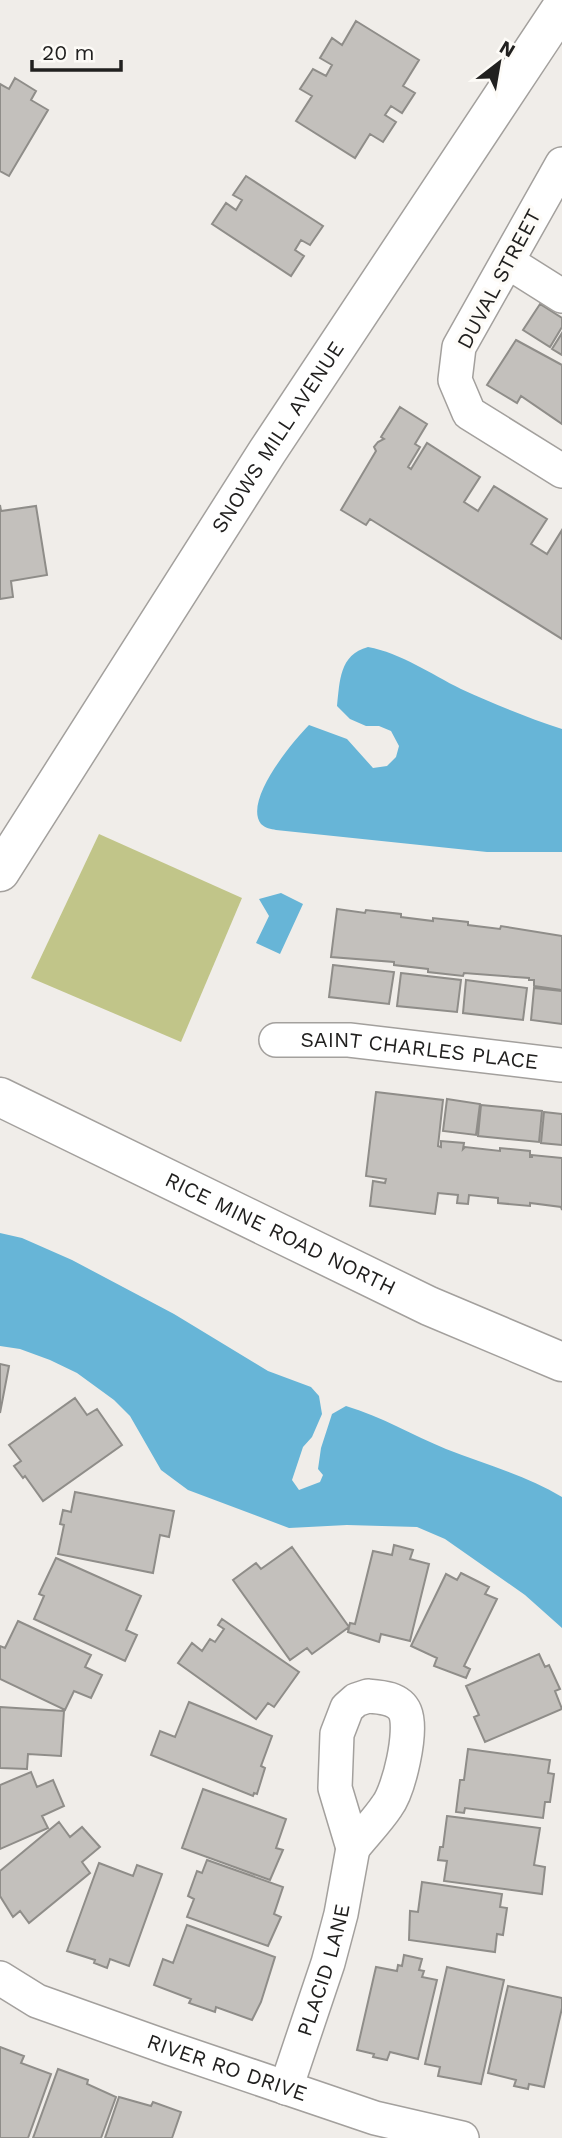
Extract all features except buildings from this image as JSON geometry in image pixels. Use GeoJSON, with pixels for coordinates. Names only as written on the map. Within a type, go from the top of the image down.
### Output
{"type":"FeatureCollection","features":[{"type":"Feature","properties":{"kind":"main road","name":"SNOWS MILL AVENUE"},"geometry":{"type":"LineString","coordinates":[[0,872],[267,452],[562,6]]}},
{"type":"Feature","properties":{"kind":"main road","name":"RICE MINE ROAD NORTH"},"geometry":{"type":"LineString","coordinates":[[0,1097],[429,1306],[562,1362]]}},
{"type":"Feature","properties":{"kind":"street","name":"DUVAL STREET"},"geometry":{"type":"LineString","coordinates":[[562,164],[459,347],[455,380],[469,412],[562,471]]}},
{"type":"Feature","properties":{"kind":"street"},"geometry":{"type":"LineString","coordinates":[[508,262],[562,296]]}},
{"type":"Feature","properties":{"kind":"street","name":"SAINT CHARLES PLACE"},"geometry":{"type":"LineString","coordinates":[[276,1040],[349,1040],[562,1065]]}},
{"type":"Feature","properties":{"kind":"street","name":"PLACID LANE"},"geometry":{"type":"LineString","coordinates":[[286,2088],[328,1963],[341,1914],[353,1847]]}},
{"type":"Feature","properties":{"kind":"street","name":"RIVER RO DRIVE"},"geometry":{"type":"LineString","coordinates":[[0,1978],[37,2001],[286,2088],[375,2118],[462,2138]]}},
{"type":"Feature","properties":{"kind":"green space"},"geometry":{"type":"Polygon","coordinates":[[[99,834],[242,898],[181,1042],[31,978],[99,834]]]}},
{"type":"Feature","properties":{"kind":"water"},"geometry":{"type":"Polygon","coordinates":[[[368,647],[392,654],[473,695],[562,729],[562,852],[487,852],[276,830],[261,824],[257,814],[264,787],[282,757],[309,725],[347,739],[373,768],[387,766],[396,757],[399,746],[391,731],[379,726],[366,726],[350,719],[337,706],[340,678],[346,663],[351,656],[368,647]]]}},
{"type":"Feature","properties":{"kind":"water"},"geometry":{"type":"Polygon","coordinates":[[[281,893],[303,904],[280,954],[256,943],[269,916],[259,899],[281,893]]]}},
{"type":"Feature","properties":{"kind":"water"},"geometry":{"type":"Polygon","coordinates":[[[0,1233],[22,1238],[72,1260],[174,1314],[268,1371],[311,1387],[319,1396],[322,1414],[312,1437],[303,1447],[292,1480],[299,1490],[320,1482],[323,1475],[318,1469],[321,1448],[332,1414],[346,1406],[520,1477],[562,1497],[562,1628],[525,1595],[445,1539],[417,1527],[347,1525],[289,1528],[188,1490],[161,1470],[130,1416],[114,1400],[77,1373],[50,1360],[20,1349],[0,1346],[0,1233]]]}}]}
